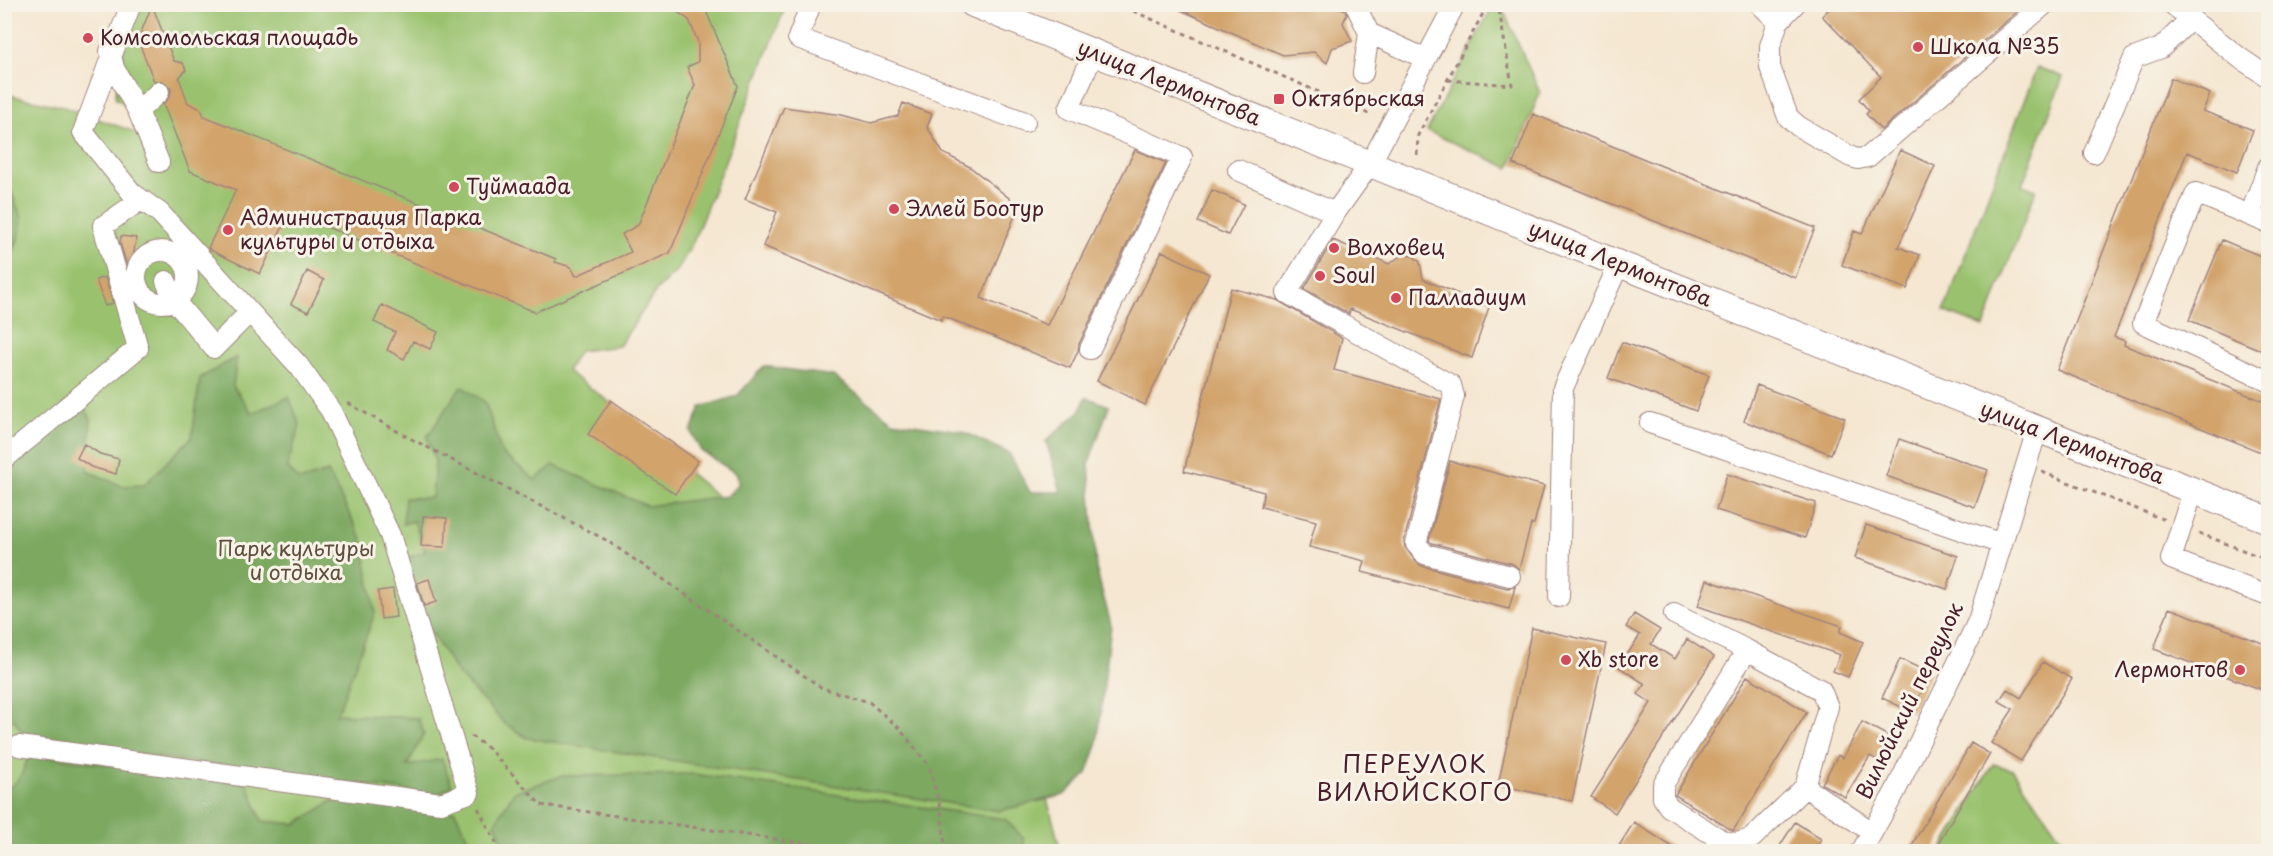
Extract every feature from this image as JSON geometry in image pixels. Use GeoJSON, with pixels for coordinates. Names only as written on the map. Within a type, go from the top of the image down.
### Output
{"type":"FeatureCollection","features":[{"type":"Feature","properties":{"kind":"main road","name":"улица Лермонтова"},"geometry":{"type":"LineString","coordinates":[[973,4],[1010,11],[1094,52],[1370,164],[2268,520]]}},
{"type":"Feature","properties":{"kind":"street"},"geometry":{"type":"LineString","coordinates":[[120,4],[110,42],[110,57],[138,111],[159,162]]}},
{"type":"Feature","properties":{"kind":"street"},"geometry":{"type":"LineString","coordinates":[[19,746],[441,803],[469,793],[390,535],[331,411],[299,366],[166,219],[132,193],[83,132],[131,4]]}},
{"type":"Feature","properties":{"kind":"street"},"geometry":{"type":"LineString","coordinates":[[811,4],[798,38],[1025,122]]}},
{"type":"Feature","properties":{"kind":"street"},"geometry":{"type":"LineString","coordinates":[[1355,4],[1369,33],[1363,73]]}},
{"type":"Feature","properties":{"kind":"street"},"geometry":{"type":"LineString","coordinates":[[1455,4],[1370,164],[1335,213],[1287,293],[1451,385],[1454,396],[1416,544],[1425,554],[1510,576]]}},
{"type":"Feature","properties":{"kind":"street"},"geometry":{"type":"LineString","coordinates":[[1760,4],[1778,22]]}},
{"type":"Feature","properties":{"kind":"street"},"geometry":{"type":"LineString","coordinates":[[1795,4],[1778,22],[1770,46],[1770,67],[1788,117],[1809,133],[1858,159],[1869,157],[2045,4]]}},
{"type":"Feature","properties":{"kind":"street"},"geometry":{"type":"LineString","coordinates":[[2172,4],[2190,20],[2268,77]]}},
{"type":"Feature","properties":{"kind":"street"},"geometry":{"type":"LineString","coordinates":[[2094,153],[2134,58],[2161,48],[2190,20]]}},
{"type":"Feature","properties":{"kind":"street"},"geometry":{"type":"LineString","coordinates":[[1369,33],[1426,59]]}},
{"type":"Feature","properties":{"kind":"street"},"geometry":{"type":"LineString","coordinates":[[1090,350],[1182,157],[1070,109],[1094,52]]}},
{"type":"Feature","properties":{"kind":"street"},"geometry":{"type":"LineString","coordinates":[[138,111],[162,101]]}},
{"type":"Feature","properties":{"kind":"street"},"geometry":{"type":"LineString","coordinates":[[2250,215],[2268,167]]}},
{"type":"Feature","properties":{"kind":"street"},"geometry":{"type":"LineString","coordinates":[[1238,170],[1335,213]]}},
{"type":"Feature","properties":{"kind":"street"},"geometry":{"type":"LineString","coordinates":[[2268,223],[2196,193],[2143,322],[2268,381]]}},
{"type":"Feature","properties":{"kind":"street"},"geometry":{"type":"LineString","coordinates":[[4,459],[138,348],[103,226],[141,200]]}},
{"type":"Feature","properties":{"kind":"street"},"geometry":{"type":"LineString","coordinates":[[147,297],[166,271],[166,219]]}},
{"type":"Feature","properties":{"kind":"street"},"geometry":{"type":"LineString","coordinates":[[174,300],[159,302],[147,297],[139,289],[136,273],[139,264],[146,256],[155,252],[166,271],[174,300],[214,348],[250,312]]}},
{"type":"Feature","properties":{"kind":"street"},"geometry":{"type":"LineString","coordinates":[[1559,597],[1563,388],[1619,264]]}},
{"type":"Feature","properties":{"kind":"street"},"geometry":{"type":"LineString","coordinates":[[1650,423],[2002,544]]}},
{"type":"Feature","properties":{"kind":"street","name":"Вилюйский переулок"},"geometry":{"type":"LineString","coordinates":[[1860,852],[1895,792],[1978,621],[2037,430]]}},
{"type":"Feature","properties":{"kind":"street"},"geometry":{"type":"LineString","coordinates":[[2193,491],[2171,559],[2268,596]]}},
{"type":"Feature","properties":{"kind":"street"},"geometry":{"type":"LineString","coordinates":[[1674,614],[1747,650],[1821,690],[1828,707],[1805,787],[1752,838],[1733,843],[1723,841],[1669,807],[1663,798],[1663,785],[1747,650]]}},
{"type":"Feature","properties":{"kind":"street"},"geometry":{"type":"LineString","coordinates":[[1805,787],[1872,832]]}},
{"type":"Feature","properties":{"kind":"path"},"geometry":{"type":"LineString","coordinates":[[1117,4],[1369,114]]}},
{"type":"Feature","properties":{"kind":"path"},"geometry":{"type":"LineString","coordinates":[[1417,155],[1418,135],[1488,4]]}},
{"type":"Feature","properties":{"kind":"path"},"geometry":{"type":"LineString","coordinates":[[1448,80],[1512,85],[1498,4]]}},
{"type":"Feature","properties":{"kind":"path"},"geometry":{"type":"LineString","coordinates":[[340,398],[402,434],[606,540],[822,688],[869,702],[899,728],[928,766],[941,810],[946,852]]}},
{"type":"Feature","properties":{"kind":"path"},"geometry":{"type":"LineString","coordinates":[[2023,475],[2042,472],[2268,560]]}},
{"type":"Feature","properties":{"kind":"path"},"geometry":{"type":"LineString","coordinates":[[446,719],[488,748],[541,805],[863,852]]}},
{"type":"Feature","properties":{"kind":"path"},"geometry":{"type":"LineString","coordinates":[[469,793],[501,852]]}},
{"type":"Feature","properties":{"kind":"green space","name":"Парк культуры и отдыха"},"geometry":{"type":"Polygon","coordinates":[[[136,5],[786,5],[694,240],[679,268],[657,290],[619,346],[579,351],[567,371],[608,401],[609,407],[1036,758],[1061,851],[5,851],[4,94],[64,107],[143,135],[131,107],[115,98],[128,24],[136,5]]]}},
{"type":"Feature","properties":{"kind":"green space"},"geometry":{"type":"Polygon","coordinates":[[[1493,5],[1501,5],[1540,93],[1509,168],[1427,131],[1493,5]]]}},
{"type":"Feature","properties":{"kind":"green space"},"geometry":{"type":"Polygon","coordinates":[[[2037,67],[2063,77],[2022,185],[2036,190],[1984,327],[1944,311],[2037,67]]]}},
{"type":"Feature","properties":{"kind":"green space"},"geometry":{"type":"Polygon","coordinates":[[[5,177],[22,218],[20,234],[5,273],[5,177]]]}},
{"type":"Feature","properties":{"kind":"green space"},"geometry":{"type":"Polygon","coordinates":[[[237,357],[233,386],[252,413],[289,397],[300,425],[287,467],[299,481],[328,472],[362,539],[375,613],[337,714],[418,718],[424,734],[407,766],[442,759],[452,786],[437,795],[27,739],[14,720],[5,717],[4,464],[80,400],[91,419],[88,471],[122,486],[144,485],[192,437],[200,378],[237,357]]]}},
{"type":"Feature","properties":{"kind":"green space"},"geometry":{"type":"Polygon","coordinates":[[[764,366],[833,376],[893,421],[961,431],[1009,453],[1030,492],[1061,492],[1046,441],[1080,411],[1086,397],[1109,406],[1089,462],[1096,568],[1111,625],[1097,745],[1087,774],[1064,795],[999,811],[527,738],[504,723],[457,673],[427,626],[406,558],[425,552],[414,521],[403,524],[405,498],[432,498],[435,461],[427,437],[461,386],[485,402],[502,453],[535,480],[553,465],[647,506],[727,496],[738,485],[737,474],[701,451],[691,432],[701,407],[737,396],[764,366]]]}},
{"type":"Feature","properties":{"kind":"green space"},"geometry":{"type":"Polygon","coordinates":[[[29,754],[247,783],[262,821],[296,824],[337,798],[455,811],[474,851],[5,851],[4,790],[18,780],[29,754]]]}},
{"type":"Feature","properties":{"kind":"green space"},"geometry":{"type":"Polygon","coordinates":[[[1993,764],[2013,770],[2070,851],[1941,851],[1993,764]]]}},
{"type":"Feature","properties":{"kind":"green space"},"geometry":{"type":"Polygon","coordinates":[[[693,774],[1005,819],[1024,839],[1024,851],[507,851],[495,823],[514,792],[562,776],[693,774]]]}},
{"type":"Feature","properties":{"kind":"building"},"geometry":{"type":"Polygon","coordinates":[[[666,4],[703,4],[738,86],[670,253],[535,312],[290,212],[260,274],[210,250],[208,248],[236,190],[190,171],[163,104],[170,96],[171,89],[163,81],[154,81],[138,40],[152,5],[174,61],[183,63],[186,70],[179,78],[188,103],[201,109],[204,116],[556,259],[555,262],[571,267],[576,276],[631,252],[622,234],[638,225],[695,85],[687,67],[698,62],[698,42],[689,20],[666,4]]]}},
{"type":"Feature","properties":{"kind":"building"},"geometry":{"type":"Polygon","coordinates":[[[1167,4],[1329,4],[1344,9],[1347,14],[1343,23],[1352,41],[1332,48],[1327,63],[1314,52],[1283,55],[1167,4]]]}},
{"type":"Feature","properties":{"kind":"building","name":"Школа №35"},"geometry":{"type":"Polygon","coordinates":[[[1834,4],[2026,4],[1881,130],[1866,114],[1869,111],[1859,99],[1881,77],[1822,16],[1834,4]]]}},
{"type":"Feature","properties":{"kind":"building"},"geometry":{"type":"Polygon","coordinates":[[[2171,78],[2210,94],[2203,111],[2253,130],[2237,172],[2187,152],[2114,337],[2125,341],[2124,345],[2268,403],[2268,455],[2057,370],[2171,78]]]}},
{"type":"Feature","properties":{"kind":"building","name":"Эллей Боотур"},"geometry":{"type":"Polygon","coordinates":[[[903,103],[932,114],[927,127],[943,153],[970,167],[1019,206],[981,298],[1047,325],[1135,150],[1166,163],[1079,344],[1070,368],[943,316],[941,320],[763,246],[777,212],[745,199],[784,107],[842,115],[871,123],[898,116],[903,103]]]}},
{"type":"Feature","properties":{"kind":"building"},"geometry":{"type":"Polygon","coordinates":[[[1533,114],[1815,228],[1795,278],[1513,164],[1533,114]]]}},
{"type":"Feature","properties":{"kind":"building"},"geometry":{"type":"Polygon","coordinates":[[[1900,150],[1935,166],[1898,247],[1920,255],[1907,289],[1842,265],[1854,231],[1862,234],[1900,150]]]}},
{"type":"Feature","properties":{"kind":"building"},"geometry":{"type":"Polygon","coordinates":[[[1212,190],[1244,204],[1228,235],[1198,222],[1212,190]]]}},
{"type":"Feature","properties":{"kind":"building"},"geometry":{"type":"Polygon","coordinates":[[[121,236],[136,238],[131,272],[129,272],[120,243],[121,236]]]}},
{"type":"Feature","properties":{"kind":"building","name":"Палладиум"},"geometry":{"type":"Polygon","coordinates":[[[1333,240],[1389,264],[1402,255],[1413,256],[1420,262],[1423,279],[1489,307],[1472,358],[1350,309],[1349,314],[1304,289],[1333,240]]]}},
{"type":"Feature","properties":{"kind":"building"},"geometry":{"type":"Polygon","coordinates":[[[2222,240],[2268,259],[2268,353],[2189,320],[2222,240]]]}},
{"type":"Feature","properties":{"kind":"building"},"geometry":{"type":"Polygon","coordinates":[[[1162,251],[1209,274],[1145,405],[1097,381],[1162,251]]]}},
{"type":"Feature","properties":{"kind":"building"},"geometry":{"type":"Polygon","coordinates":[[[307,271],[324,280],[308,312],[291,304],[307,271]]]}},
{"type":"Feature","properties":{"kind":"building"},"geometry":{"type":"Polygon","coordinates":[[[105,277],[113,303],[105,306],[96,280],[105,277]]]}},
{"type":"Feature","properties":{"kind":"building"},"geometry":{"type":"Polygon","coordinates":[[[1231,288],[1277,300],[1342,338],[1334,370],[1441,399],[1404,541],[1405,547],[1416,562],[1422,566],[1507,588],[1515,587],[1509,609],[1362,572],[1365,561],[1309,547],[1316,521],[1261,507],[1264,492],[1184,471],[1231,288]]]}},
{"type":"Feature","properties":{"kind":"building"},"geometry":{"type":"Polygon","coordinates":[[[382,305],[438,332],[430,349],[413,341],[404,359],[387,350],[395,332],[374,322],[382,305]]]}},
{"type":"Feature","properties":{"kind":"building"},"geometry":{"type":"Polygon","coordinates":[[[1622,342],[1709,375],[1696,411],[1608,378],[1622,342]]]}},
{"type":"Feature","properties":{"kind":"building"},"geometry":{"type":"Polygon","coordinates":[[[1757,385],[1845,418],[1831,454],[1744,421],[1757,385]]]}},
{"type":"Feature","properties":{"kind":"building"},"geometry":{"type":"Polygon","coordinates":[[[611,400],[698,461],[675,494],[588,434],[611,400]]]}},
{"type":"Feature","properties":{"kind":"building"},"geometry":{"type":"Polygon","coordinates":[[[1899,439],[1988,470],[1975,507],[1886,476],[1899,439]]]}},
{"type":"Feature","properties":{"kind":"building"},"geometry":{"type":"Polygon","coordinates":[[[84,444],[100,454],[119,459],[116,474],[91,467],[77,458],[84,444]]]}},
{"type":"Feature","properties":{"kind":"building"},"geometry":{"type":"Polygon","coordinates":[[[1450,461],[1544,486],[1519,569],[1513,564],[1429,541],[1450,461]]]}},
{"type":"Feature","properties":{"kind":"building"},"geometry":{"type":"Polygon","coordinates":[[[1727,474],[1816,503],[1805,538],[1716,510],[1727,474]]]}},
{"type":"Feature","properties":{"kind":"building"},"geometry":{"type":"Polygon","coordinates":[[[423,516],[447,518],[445,547],[421,546],[423,516]]]}},
{"type":"Feature","properties":{"kind":"building"},"geometry":{"type":"Polygon","coordinates":[[[1866,525],[1958,556],[1947,589],[1855,558],[1866,525]]]}},
{"type":"Feature","properties":{"kind":"building"},"geometry":{"type":"Polygon","coordinates":[[[429,579],[436,602],[424,606],[417,583],[429,579]]]}},
{"type":"Feature","properties":{"kind":"building"},"geometry":{"type":"Polygon","coordinates":[[[1707,580],[1842,626],[1840,632],[1863,642],[1848,677],[1833,671],[1840,655],[1698,606],[1707,580]]]}},
{"type":"Feature","properties":{"kind":"building"},"geometry":{"type":"Polygon","coordinates":[[[393,589],[396,617],[381,619],[378,591],[393,589]]]}},
{"type":"Feature","properties":{"kind":"building","name":"Лермонтов"},"geometry":{"type":"Polygon","coordinates":[[[2169,608],[2268,645],[2268,692],[2154,649],[2169,608]]]}},
{"type":"Feature","properties":{"kind":"building"},"geometry":{"type":"Polygon","coordinates":[[[1634,614],[1660,630],[1651,644],[1675,659],[1687,639],[1714,657],[1615,813],[1591,797],[1651,703],[1638,694],[1645,684],[1619,667],[1640,635],[1626,627],[1634,614]]]}},
{"type":"Feature","properties":{"kind":"building"},"geometry":{"type":"Polygon","coordinates":[[[1532,628],[1606,644],[1572,801],[1498,785],[1532,628]]]}},
{"type":"Feature","properties":{"kind":"building"},"geometry":{"type":"Polygon","coordinates":[[[1900,659],[1930,673],[1912,712],[1882,698],[1900,659]]]}},
{"type":"Feature","properties":{"kind":"building"},"geometry":{"type":"Polygon","coordinates":[[[2043,662],[2072,679],[2021,761],[1991,743],[2013,709],[1999,701],[2007,689],[2021,698],[2043,662]]]}},
{"type":"Feature","properties":{"kind":"building"},"geometry":{"type":"Polygon","coordinates":[[[1747,676],[1807,712],[1733,831],[1675,795],[1747,676]]]}},
{"type":"Feature","properties":{"kind":"building"},"geometry":{"type":"Polygon","coordinates":[[[1862,722],[1896,740],[1883,763],[1870,756],[1845,797],[1822,784],[1838,755],[1843,758],[1862,722]]]}},
{"type":"Feature","properties":{"kind":"building"},"geometry":{"type":"Polygon","coordinates":[[[1971,743],[1990,754],[1933,852],[1908,852],[1971,743]]]}},
{"type":"Feature","properties":{"kind":"building"},"geometry":{"type":"Polygon","coordinates":[[[1634,822],[1680,852],[1615,852],[1634,822]]]}},
{"type":"Feature","properties":{"kind":"building"},"geometry":{"type":"Polygon","coordinates":[[[1795,822],[1821,839],[1813,852],[1776,852],[1795,822]]]}},
{"type":"Feature","properties":{"kind":"place","name":"Комсомольская площадь"},"geometry":{"type":"Point","coordinates":[88,38]}},
{"type":"Feature","properties":{"kind":"place","name":"Школа №35"},"geometry":{"type":"Point","coordinates":[1918,47]}},
{"type":"Feature","properties":{"kind":"place","name":"Октябрьская"},"geometry":{"type":"Point","coordinates":[1279,99]}},
{"type":"Feature","properties":{"kind":"place","name":"Туймаада"},"geometry":{"type":"Point","coordinates":[454,187]}},
{"type":"Feature","properties":{"kind":"place","name":"Эллей Боотур"},"geometry":{"type":"Point","coordinates":[894,209]}},
{"type":"Feature","properties":{"kind":"place","name":"Администрация Парка культуры и отдыха"},"geometry":{"type":"Point","coordinates":[228,230]}},
{"type":"Feature","properties":{"kind":"place","name":"Волховец"},"geometry":{"type":"Point","coordinates":[1334,248]}},
{"type":"Feature","properties":{"kind":"place","name":"Soul"},"geometry":{"type":"Point","coordinates":[1320,276]}},
{"type":"Feature","properties":{"kind":"place","name":"Палладиум"},"geometry":{"type":"Point","coordinates":[1396,298]}},
{"type":"Feature","properties":{"kind":"place","name":"Xb store"},"geometry":{"type":"Point","coordinates":[1566,660]}},
{"type":"Feature","properties":{"kind":"place","name":"Лермонтов"},"geometry":{"type":"Point","coordinates":[2240,670]}},
{"type":"Feature","properties":{"kind":"district","name":"ПЕРЕУЛОК ВИЛЮЙСКОГО"},"geometry":{"type":"Point","coordinates":[1415,779]}}]}
